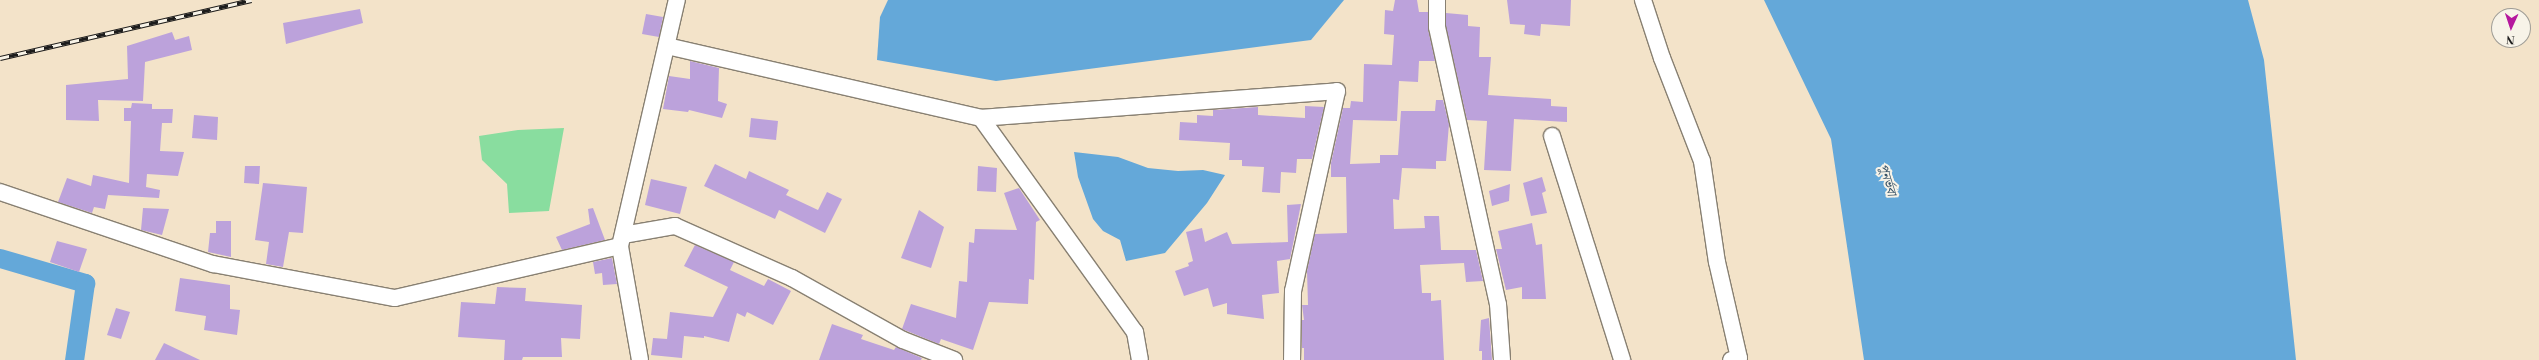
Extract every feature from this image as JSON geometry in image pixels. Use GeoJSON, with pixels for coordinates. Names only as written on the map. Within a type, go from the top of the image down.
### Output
{"type":"FeatureCollection","features":[{"type":"Feature","properties":{"kind":"street"},"geometry":{"type":"LineString","coordinates":[[640,360],[622,241],[677,0]]}},
{"type":"Feature","properties":{"kind":"street"},"geometry":{"type":"LineString","coordinates":[[1437,0],[1437,27],[1498,304],[1502,360]]}},
{"type":"Feature","properties":{"kind":"street"},"geometry":{"type":"LineString","coordinates":[[1643,0],[1662,58],[1702,161],[1717,262],[1738,358],[1731,360]]}},
{"type":"Feature","properties":{"kind":"street"},"geometry":{"type":"LineString","coordinates":[[667,46],[981,118],[1337,91],[1293,291],[1292,360]]}},
{"type":"Feature","properties":{"kind":"street"},"geometry":{"type":"LineString","coordinates":[[981,118],[1135,332],[1140,360]]}},
{"type":"Feature","properties":{"kind":"street"},"geometry":{"type":"LineString","coordinates":[[1552,136],[1622,360]]}},
{"type":"Feature","properties":{"kind":"street"},"geometry":{"type":"LineString","coordinates":[[0,192],[213,264],[395,298],[622,241],[675,226],[792,278],[903,340],[954,360]]}},
{"type":"Feature","properties":{"kind":"green space"},"geometry":{"type":"Polygon","coordinates":[[[564,128],[549,211],[509,213],[507,184],[482,160],[479,136],[518,130],[564,128]]]}},
{"type":"Feature","properties":{"kind":"water"},"geometry":{"type":"Polygon","coordinates":[[[888,0],[1344,0],[1311,40],[996,81],[877,60],[880,17],[888,0]]]}},
{"type":"Feature","properties":{"kind":"water","name":"পুনর্ভবা"},"geometry":{"type":"Polygon","coordinates":[[[1764,0],[2248,0],[2264,60],[2296,360],[1864,360],[1831,139],[1764,0]]]}},
{"type":"Feature","properties":{"kind":"water"},"geometry":{"type":"Polygon","coordinates":[[[1074,152],[1118,157],[1148,168],[1178,171],[1203,170],[1225,175],[1207,203],[1165,253],[1126,261],[1120,240],[1103,231],[1093,219],[1078,177],[1074,152]]]}},
{"type":"Feature","properties":{"kind":"building"},"geometry":{"type":"Polygon","coordinates":[[[1395,0],[1417,0],[1419,12],[1428,12],[1428,29],[1435,61],[1419,61],[1418,82],[1399,81],[1397,121],[1353,120],[1350,164],[1380,163],[1380,155],[1398,155],[1401,111],[1435,111],[1436,100],[1443,100],[1449,124],[1446,161],[1436,161],[1436,169],[1402,168],[1399,200],[1393,199],[1394,229],[1425,228],[1424,216],[1439,216],[1441,250],[1476,250],[1483,281],[1466,282],[1464,263],[1420,265],[1422,293],[1431,293],[1431,301],[1441,300],[1444,360],[1304,360],[1304,348],[1302,348],[1302,320],[1304,320],[1302,305],[1308,305],[1307,271],[1315,234],[1347,233],[1346,177],[1331,177],[1331,163],[1343,108],[1350,108],[1351,101],[1363,102],[1364,64],[1392,65],[1394,35],[1384,34],[1385,10],[1393,11],[1395,0]]]}},
{"type":"Feature","properties":{"kind":"building"},"geometry":{"type":"Polygon","coordinates":[[[1507,0],[1571,0],[1570,26],[1541,24],[1540,36],[1524,34],[1525,25],[1510,24],[1507,0]]]}},
{"type":"Feature","properties":{"kind":"building"},"geometry":{"type":"Polygon","coordinates":[[[360,9],[363,23],[286,44],[283,23],[360,9]]]}},
{"type":"Feature","properties":{"kind":"building"},"geometry":{"type":"Polygon","coordinates":[[[1446,13],[1468,15],[1468,26],[1480,27],[1479,57],[1491,57],[1488,95],[1551,99],[1551,106],[1567,107],[1567,122],[1514,119],[1511,171],[1484,170],[1487,121],[1467,120],[1446,26],[1446,13]]]}},
{"type":"Feature","properties":{"kind":"building"},"geometry":{"type":"Polygon","coordinates":[[[646,14],[663,17],[659,37],[642,34],[646,14]]]}},
{"type":"Feature","properties":{"kind":"building"},"geometry":{"type":"Polygon","coordinates":[[[172,32],[175,40],[189,36],[192,50],[145,62],[143,101],[98,100],[99,121],[66,120],[66,85],[128,79],[127,46],[172,32]]]}},
{"type":"Feature","properties":{"kind":"building"},"geometry":{"type":"Polygon","coordinates":[[[690,61],[719,68],[718,101],[727,104],[722,118],[689,110],[688,112],[663,109],[669,76],[690,79],[690,61]]]}},
{"type":"Feature","properties":{"kind":"building"},"geometry":{"type":"Polygon","coordinates":[[[132,103],[152,104],[152,109],[173,109],[172,123],[162,123],[160,151],[184,152],[178,176],[147,174],[146,187],[160,190],[159,198],[108,195],[105,209],[94,207],[92,213],[58,202],[67,178],[91,186],[93,175],[129,183],[131,121],[124,121],[124,108],[131,108],[132,103]]]}},
{"type":"Feature","properties":{"kind":"building"},"geometry":{"type":"Polygon","coordinates":[[[1305,106],[1324,107],[1312,159],[1297,159],[1296,173],[1281,172],[1280,193],[1262,192],[1264,167],[1242,166],[1242,160],[1229,160],[1230,143],[1179,140],[1180,122],[1197,123],[1197,115],[1213,116],[1213,110],[1258,107],[1258,115],[1305,118],[1305,106]]]}},
{"type":"Feature","properties":{"kind":"building"},"geometry":{"type":"Polygon","coordinates":[[[194,115],[218,117],[217,140],[192,138],[194,115]]]}},
{"type":"Feature","properties":{"kind":"building"},"geometry":{"type":"Polygon","coordinates":[[[751,118],[778,121],[776,140],[749,137],[751,118]]]}},
{"type":"Feature","properties":{"kind":"building"},"geometry":{"type":"Polygon","coordinates":[[[715,164],[746,179],[749,171],[789,190],[786,195],[818,210],[827,192],[842,199],[825,233],[779,210],[775,219],[704,186],[715,164]]]}},
{"type":"Feature","properties":{"kind":"building"},"geometry":{"type":"Polygon","coordinates":[[[245,166],[260,166],[259,184],[244,183],[245,166]]]}},
{"type":"Feature","properties":{"kind":"building"},"geometry":{"type":"Polygon","coordinates":[[[978,166],[997,168],[996,192],[977,191],[978,166]]]}},
{"type":"Feature","properties":{"kind":"building"},"geometry":{"type":"Polygon","coordinates":[[[1542,177],[1546,191],[1542,193],[1547,213],[1531,216],[1523,183],[1542,177]]]}},
{"type":"Feature","properties":{"kind":"building"},"geometry":{"type":"Polygon","coordinates":[[[651,179],[687,187],[680,214],[645,205],[651,179]]]}},
{"type":"Feature","properties":{"kind":"building"},"geometry":{"type":"Polygon","coordinates":[[[263,183],[307,187],[303,233],[289,232],[283,267],[266,264],[269,242],[255,240],[263,183]]]}},
{"type":"Feature","properties":{"kind":"building"},"geometry":{"type":"Polygon","coordinates":[[[1510,184],[1509,201],[1492,206],[1489,191],[1510,184]]]}},
{"type":"Feature","properties":{"kind":"building"},"geometry":{"type":"Polygon","coordinates":[[[1019,188],[1040,220],[1036,222],[1034,280],[1029,279],[1028,304],[989,302],[973,350],[941,339],[939,344],[902,329],[911,304],[956,318],[959,281],[967,282],[969,242],[974,243],[975,229],[1017,230],[1004,193],[1019,188]]]}},
{"type":"Feature","properties":{"kind":"building"},"geometry":{"type":"Polygon","coordinates":[[[1301,204],[1290,259],[1277,261],[1279,293],[1262,295],[1264,319],[1227,314],[1227,303],[1213,307],[1208,288],[1184,296],[1175,271],[1189,266],[1188,263],[1193,261],[1186,232],[1202,228],[1205,242],[1227,232],[1232,244],[1288,242],[1287,205],[1301,204]]]}},
{"type":"Feature","properties":{"kind":"building"},"geometry":{"type":"Polygon","coordinates":[[[143,208],[169,209],[162,235],[141,230],[143,208]]]}},
{"type":"Feature","properties":{"kind":"building"},"geometry":{"type":"Polygon","coordinates":[[[593,208],[605,240],[562,250],[556,237],[590,224],[588,209],[593,208]]]}},
{"type":"Feature","properties":{"kind":"building"},"geometry":{"type":"Polygon","coordinates":[[[919,210],[944,227],[931,268],[901,258],[919,210]]]}},
{"type":"Feature","properties":{"kind":"building"},"geometry":{"type":"Polygon","coordinates":[[[216,221],[231,221],[231,257],[208,252],[210,233],[216,233],[216,221]]]}},
{"type":"Feature","properties":{"kind":"building"},"geometry":{"type":"Polygon","coordinates":[[[1532,223],[1536,245],[1542,244],[1546,299],[1522,299],[1522,287],[1506,290],[1496,249],[1502,249],[1498,231],[1532,223]]]}},
{"type":"Feature","properties":{"kind":"building"},"geometry":{"type":"Polygon","coordinates":[[[57,241],[87,249],[79,272],[50,262],[57,241]]]}},
{"type":"Feature","properties":{"kind":"building"},"geometry":{"type":"Polygon","coordinates":[[[695,245],[734,262],[730,270],[764,286],[768,279],[791,291],[773,325],[747,312],[745,317],[737,313],[729,342],[704,336],[704,338],[684,336],[682,358],[651,355],[653,338],[667,339],[670,312],[713,317],[728,287],[684,266],[695,245]]]}},
{"type":"Feature","properties":{"kind":"building"},"geometry":{"type":"Polygon","coordinates":[[[612,258],[617,284],[603,285],[602,273],[595,274],[593,262],[612,258]]]}},
{"type":"Feature","properties":{"kind":"building"},"geometry":{"type":"Polygon","coordinates":[[[180,278],[230,285],[230,309],[240,310],[237,335],[204,330],[206,316],[175,311],[180,278]]]}},
{"type":"Feature","properties":{"kind":"building"},"geometry":{"type":"Polygon","coordinates":[[[497,287],[526,288],[525,301],[582,305],[580,339],[561,338],[562,357],[523,357],[522,360],[504,360],[505,340],[458,337],[461,302],[495,304],[497,287]]]}},
{"type":"Feature","properties":{"kind":"building"},"geometry":{"type":"Polygon","coordinates":[[[116,308],[130,312],[121,339],[107,335],[116,308]]]}},
{"type":"Feature","properties":{"kind":"building"},"geometry":{"type":"Polygon","coordinates":[[[1489,318],[1492,360],[1482,360],[1482,351],[1479,351],[1481,320],[1489,318]]]}},
{"type":"Feature","properties":{"kind":"building"},"geometry":{"type":"Polygon","coordinates":[[[832,324],[863,335],[861,339],[894,350],[896,347],[922,358],[921,360],[819,360],[832,324]]]}},
{"type":"Feature","properties":{"kind":"building"},"geometry":{"type":"Polygon","coordinates":[[[164,343],[200,360],[155,360],[164,343]]]}},
{"type":"Feature","properties":{"kind":"waterway"},"geometry":{"type":"LineString","coordinates":[[0,258],[85,283],[74,360]]}},
{"type":"Feature","properties":{"kind":"railway"},"geometry":{"type":"LineString","coordinates":[[0,58],[251,0]]}}]}
